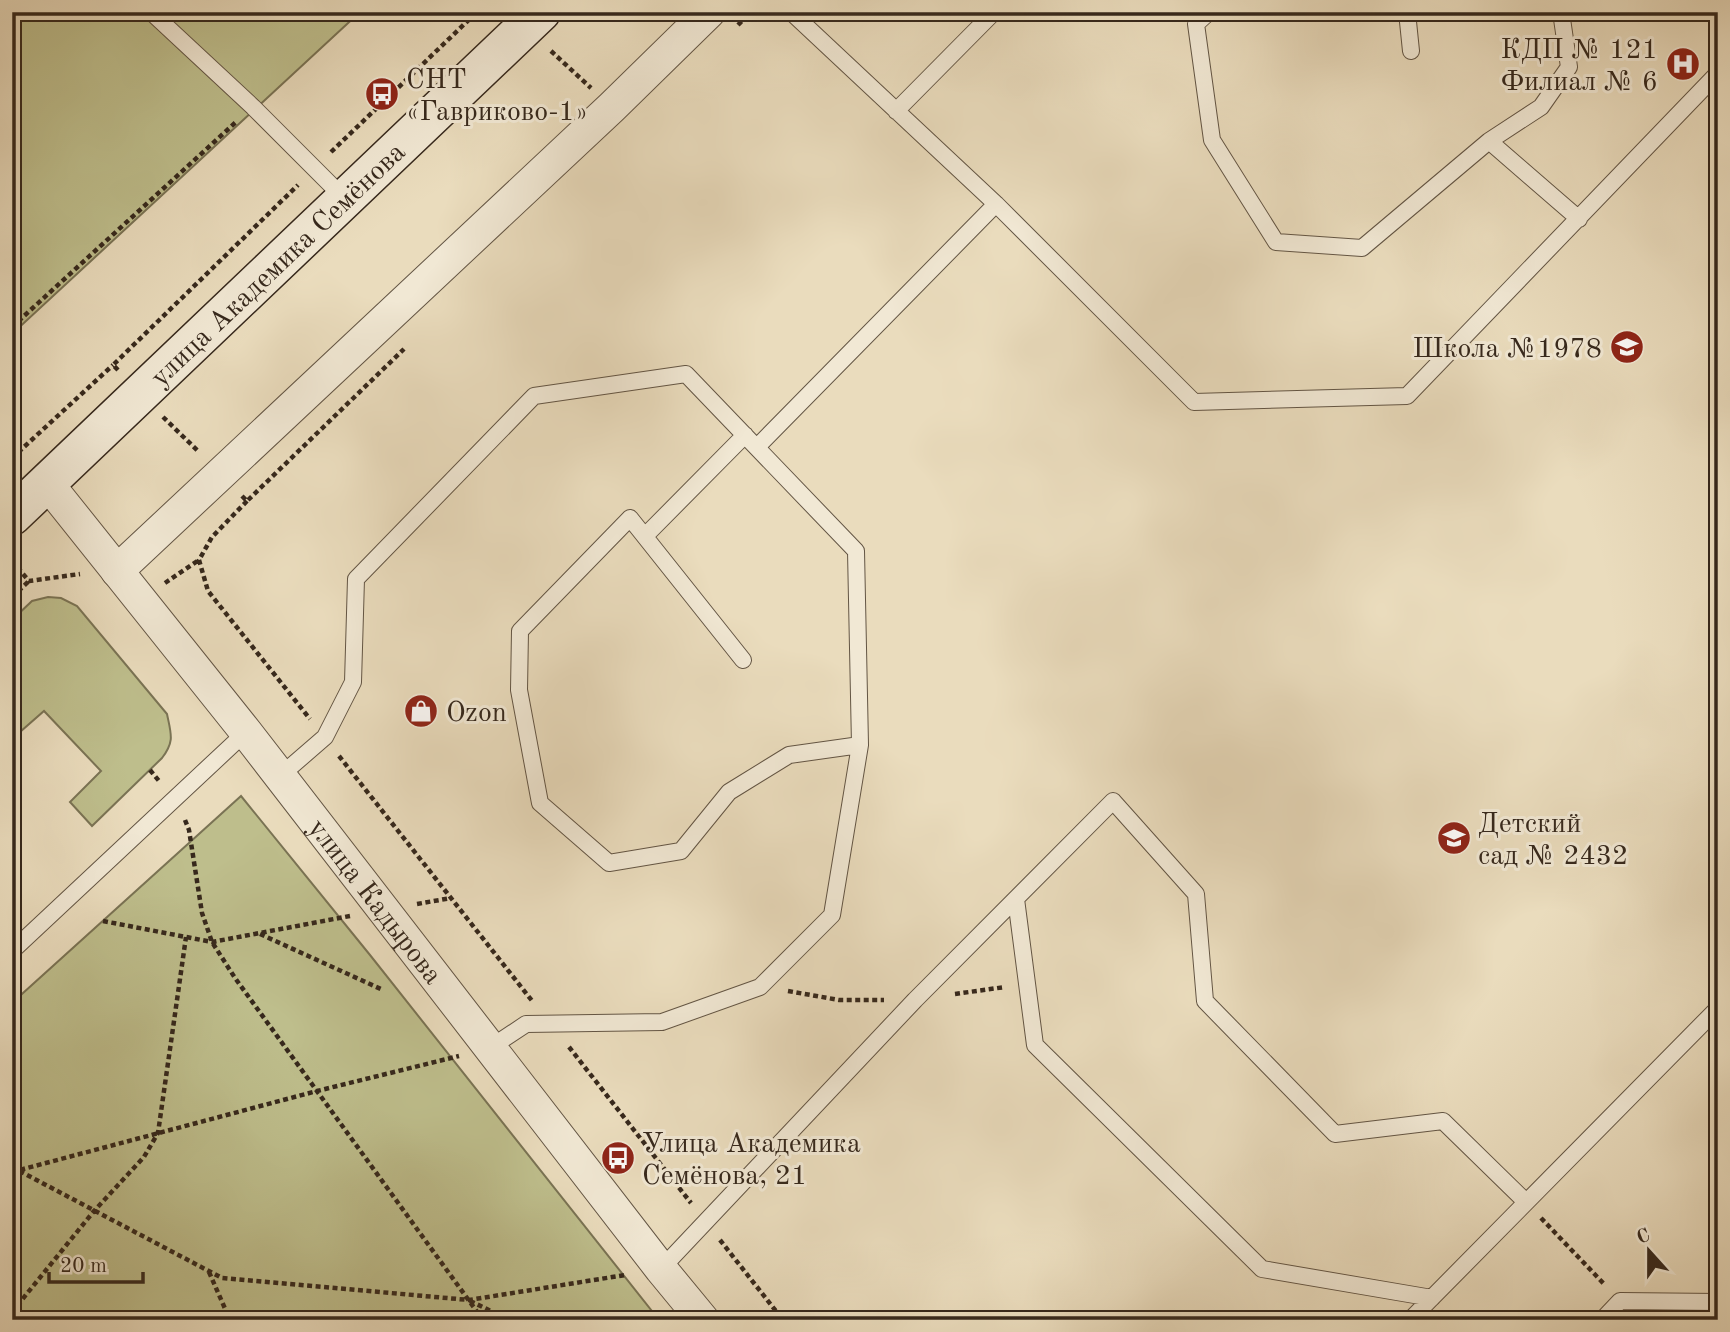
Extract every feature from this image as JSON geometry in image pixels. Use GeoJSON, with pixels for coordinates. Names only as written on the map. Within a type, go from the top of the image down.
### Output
{"type":"FeatureCollection","features":[{"type":"Feature","properties":{"kind":"main road","name":"улица Академика Семёнова"},"geometry":{"type":"LineString","coordinates":[[12,516],[533,20]]}},
{"type":"Feature","properties":{"kind":"street"},"geometry":{"type":"LineString","coordinates":[[117,571],[612,107],[709,12]]}},
{"type":"Feature","properties":{"kind":"street","name":"улица Кадырова"},"geometry":{"type":"LineString","coordinates":[[47,483],[280,776],[703,1320]]}},
{"type":"Feature","properties":{"kind":"lane"},"geometry":{"type":"LineString","coordinates":[[151,12],[253,107],[345,199]]}},
{"type":"Feature","properties":{"kind":"lane"},"geometry":{"type":"LineString","coordinates":[[791,12],[996,204],[1194,402],[1407,396],[1718,73]]}},
{"type":"Feature","properties":{"kind":"lane"},"geometry":{"type":"LineString","coordinates":[[896,111],[994,12]]}},
{"type":"Feature","properties":{"kind":"lane"},"geometry":{"type":"LineString","coordinates":[[1209,12],[1196,24],[1212,140],[1276,242],[1362,248],[1489,141],[1541,107],[1569,67],[1561,12]]}},
{"type":"Feature","properties":{"kind":"lane"},"geometry":{"type":"LineString","coordinates":[[1407,12],[1411,51]]}},
{"type":"Feature","properties":{"kind":"lane"},"geometry":{"type":"LineString","coordinates":[[1489,141],[1579,219]]}},
{"type":"Feature","properties":{"kind":"lane"},"geometry":{"type":"LineString","coordinates":[[757,447],[996,204]]}},
{"type":"Feature","properties":{"kind":"lane"},"geometry":{"type":"LineString","coordinates":[[280,776],[325,737],[353,682],[355,579],[534,396],[686,374],[856,551],[860,745],[832,915],[760,986],[662,1022],[526,1024],[491,1048]]}},
{"type":"Feature","properties":{"kind":"lane"},"geometry":{"type":"LineString","coordinates":[[645,536],[745,435]]}},
{"type":"Feature","properties":{"kind":"lane"},"geometry":{"type":"LineString","coordinates":[[743,660],[630,518],[520,631],[519,690],[540,803],[610,863],[681,851],[729,792],[789,755],[860,745]]}},
{"type":"Feature","properties":{"kind":"lane"},"geometry":{"type":"LineString","coordinates":[[12,951],[246,733]]}},
{"type":"Feature","properties":{"kind":"lane"},"geometry":{"type":"LineString","coordinates":[[661,1269],[905,1010],[1114,801],[1196,894],[1205,1001],[1335,1134],[1443,1121],[1526,1202]]}},
{"type":"Feature","properties":{"kind":"lane"},"geometry":{"type":"LineString","coordinates":[[1016,899],[1035,1045],[1262,1269],[1432,1298]]}},
{"type":"Feature","properties":{"kind":"lane"},"geometry":{"type":"LineString","coordinates":[[1410,1320],[1718,1008]]}},
{"type":"Feature","properties":{"kind":"lane"},"geometry":{"type":"LineString","coordinates":[[1602,1320],[1620,1301],[1718,1302]]}},
{"type":"Feature","properties":{"kind":"path"},"geometry":{"type":"LineString","coordinates":[[12,458],[113,365],[477,12]]}},
{"type":"Feature","properties":{"kind":"path"},"geometry":{"type":"LineString","coordinates":[[533,20],[612,107]]}},
{"type":"Feature","properties":{"kind":"path"},"geometry":{"type":"LineString","coordinates":[[12,327],[253,107]]}},
{"type":"Feature","properties":{"kind":"path"},"geometry":{"type":"LineString","coordinates":[[405,348],[212,537],[199,560],[208,592],[783,1320]]}},
{"type":"Feature","properties":{"kind":"path"},"geometry":{"type":"LineString","coordinates":[[113,365],[247,501]]}},
{"type":"Feature","properties":{"kind":"path"},"geometry":{"type":"LineString","coordinates":[[12,597],[29,581]]}},
{"type":"Feature","properties":{"kind":"path"},"geometry":{"type":"LineString","coordinates":[[150,771],[175,800],[189,830],[202,913],[212,942],[235,978],[483,1320]]}},
{"type":"Feature","properties":{"kind":"path"},"geometry":{"type":"LineString","coordinates":[[103,921],[212,942],[451,898]]}},
{"type":"Feature","properties":{"kind":"path"},"geometry":{"type":"LineString","coordinates":[[258,933],[383,990]]}},
{"type":"Feature","properties":{"kind":"path"},"geometry":{"type":"LineString","coordinates":[[12,1312],[94,1211],[144,1157],[158,1133],[186,937]]}},
{"type":"Feature","properties":{"kind":"path"},"geometry":{"type":"LineString","coordinates":[[14,1170],[491,1048]]}},
{"type":"Feature","properties":{"kind":"path"},"geometry":{"type":"LineString","coordinates":[[14,1170],[222,1278],[469,1300],[661,1269]]}},
{"type":"Feature","properties":{"kind":"path"},"geometry":{"type":"LineString","coordinates":[[1526,1202],[1620,1301]]}},
{"type":"Feature","properties":{"kind":"path"},"geometry":{"type":"LineString","coordinates":[[209,1272],[230,1320]]}},
{"type":"Feature","properties":{"kind":"path"},"geometry":{"type":"LineString","coordinates":[[469,1300],[510,1320]]}},
{"type":"Feature","properties":{"kind":"green space"},"geometry":{"type":"Polygon","coordinates":[[[12,12],[360,12],[12,334],[12,12]]]}},
{"type":"Feature","properties":{"kind":"green space"},"geometry":{"type":"Polygon","coordinates":[[[48,597],[61,598],[77,606],[167,714],[170,727],[170,742],[162,758],[92,826],[70,802],[101,771],[44,711],[12,739],[12,620],[32,601],[48,597]]]}},
{"type":"Feature","properties":{"kind":"green space"},"geometry":{"type":"Polygon","coordinates":[[[241,796],[659,1320],[12,1320],[12,1003],[241,796]]]}},
{"type":"Feature","properties":{"kind":"place","name":"КДП № 121 Филиал № 6"},"geometry":{"type":"Point","coordinates":[1683,64]}},
{"type":"Feature","properties":{"kind":"place","name":"СНТ «Гавриково-1»"},"geometry":{"type":"Point","coordinates":[382,94]}},
{"type":"Feature","properties":{"kind":"place","name":"Школа №1978"},"geometry":{"type":"Point","coordinates":[1627,347]}},
{"type":"Feature","properties":{"kind":"place","name":"Ozon"},"geometry":{"type":"Point","coordinates":[421,711]}},
{"type":"Feature","properties":{"kind":"place","name":"Детский сад № 2432"},"geometry":{"type":"Point","coordinates":[1454,838]}},
{"type":"Feature","properties":{"kind":"place","name":"Улица Академика Семёнова, 21"},"geometry":{"type":"Point","coordinates":[618,1158]}}]}
